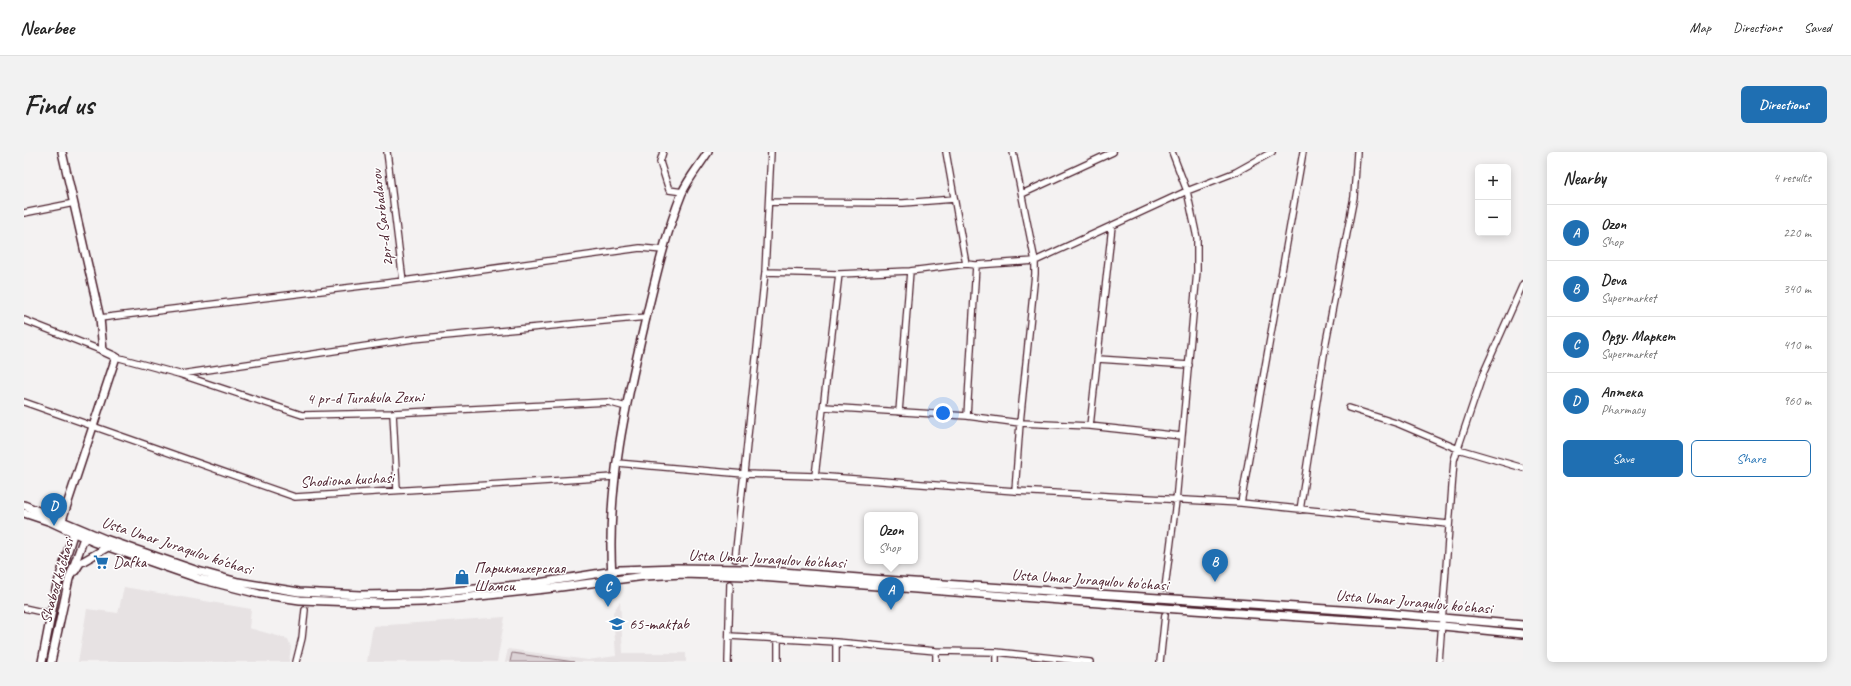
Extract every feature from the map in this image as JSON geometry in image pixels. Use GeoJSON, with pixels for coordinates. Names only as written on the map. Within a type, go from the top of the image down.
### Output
{"type":"FeatureCollection","features":[{"type":"Feature","properties":{"kind":"main road"},"geometry":{"type":"LineString","coordinates":[[62,152],[100,318],[103,351]]}},
{"type":"Feature","properties":{"kind":"main road"},"geometry":{"type":"LineString","coordinates":[[612,575],[611,542],[614,477],[626,406],[663,250],[683,192],[708,152]]}},
{"type":"Feature","properties":{"kind":"main road","name":"4 pr-d Turakula Zexni"},"geometry":{"type":"LineString","coordinates":[[103,351],[116,357]]}},
{"type":"Feature","properties":{"kind":"main road"},"geometry":{"type":"LineString","coordinates":[[62,520],[116,357]]}},
{"type":"Feature","properties":{"kind":"main road","name":"Usta Umar Juraqulov ko'chasi"},"geometry":{"type":"LineString","coordinates":[[24,505],[62,520],[74,529]]}},
{"type":"Feature","properties":{"kind":"main road","name":"Usta Umar Juraqulov ko'chasi"},"geometry":{"type":"LineString","coordinates":[[24,513],[74,529],[108,547],[219,585],[258,594],[300,600],[423,602],[544,589],[612,575]]}},
{"type":"Feature","properties":{"kind":"main road"},"geometry":{"type":"LineString","coordinates":[[42,662],[51,614],[74,529]]}},
{"type":"Feature","properties":{"kind":"main road","name":"Usta Umar Juraqulov ko'chasi"},"geometry":{"type":"LineString","coordinates":[[86,535],[218,577],[257,586],[299,592],[382,595],[422,594],[612,575],[683,574],[746,576],[1177,609],[1523,626]]}},
{"type":"Feature","properties":{"kind":"main road","name":"Shabod ko'chasi"},"geometry":{"type":"LineString","coordinates":[[51,662],[69,579],[86,535]]}},
{"type":"Feature","properties":{"kind":"main road"},"geometry":{"type":"LineString","coordinates":[[69,579],[80,563],[95,553],[108,547]]}},
{"type":"Feature","properties":{"kind":"main road","name":"Usta Umar Juraqulov ko'chasi"},"geometry":{"type":"LineString","coordinates":[[1443,623],[1523,634]]}},
{"type":"Feature","properties":{"kind":"street","name":"2pr-d Sarbadarov"},"geometry":{"type":"LineString","coordinates":[[387,152],[403,281]]}},
{"type":"Feature","properties":{"kind":"street"},"geometry":{"type":"LineString","coordinates":[[663,152],[660,162],[669,190],[683,192]]}},
{"type":"Feature","properties":{"kind":"street"},"geometry":{"type":"LineString","coordinates":[[735,559],[765,272],[771,152]]}},
{"type":"Feature","properties":{"kind":"street"},"geometry":{"type":"LineString","coordinates":[[946,152],[966,264]]}},
{"type":"Feature","properties":{"kind":"street"},"geometry":{"type":"LineString","coordinates":[[1013,152],[1035,261],[1036,274],[1020,423],[1015,491]]}},
{"type":"Feature","properties":{"kind":"street"},"geometry":{"type":"LineString","coordinates":[[1022,194],[1113,152]]}},
{"type":"Feature","properties":{"kind":"street"},"geometry":{"type":"LineString","coordinates":[[1165,588],[1176,501],[1197,271],[1197,238],[1187,191],[1172,152]]}},
{"type":"Feature","properties":{"kind":"street"},"geometry":{"type":"LineString","coordinates":[[765,272],[839,274],[910,271],[966,264],[1035,261],[1187,191],[1236,172],[1272,152]]}},
{"type":"Feature","properties":{"kind":"street"},"geometry":{"type":"LineString","coordinates":[[1241,503],[1303,152]]}},
{"type":"Feature","properties":{"kind":"street"},"geometry":{"type":"LineString","coordinates":[[1300,510],[1326,342],[1354,197],[1357,152]]}},
{"type":"Feature","properties":{"kind":"street"},"geometry":{"type":"LineString","coordinates":[[769,202],[903,203],[954,199]]}},
{"type":"Feature","properties":{"kind":"street"},"geometry":{"type":"LineString","coordinates":[[24,213],[74,203]]}},
{"type":"Feature","properties":{"kind":"street"},"geometry":{"type":"LineString","coordinates":[[1090,426],[1112,226]]}},
{"type":"Feature","properties":{"kind":"street"},"geometry":{"type":"LineString","coordinates":[[100,318],[403,281],[640,248],[663,250]]}},
{"type":"Feature","properties":{"kind":"street"},"geometry":{"type":"LineString","coordinates":[[966,416],[976,264]]}},
{"type":"Feature","properties":{"kind":"street"},"geometry":{"type":"LineString","coordinates":[[899,412],[910,271]]}},
{"type":"Feature","properties":{"kind":"street"},"geometry":{"type":"LineString","coordinates":[[815,476],[824,407],[828,355],[839,274]]}},
{"type":"Feature","properties":{"kind":"street"},"geometry":{"type":"LineString","coordinates":[[1439,662],[1443,623],[1448,524],[1454,460],[1483,374],[1523,284]]}},
{"type":"Feature","properties":{"kind":"street"},"geometry":{"type":"LineString","coordinates":[[179,374],[413,339],[647,316]]}},
{"type":"Feature","properties":{"kind":"street","name":"4 pr-d Turakula Zexni"},"geometry":{"type":"LineString","coordinates":[[24,320],[103,351]]}},
{"type":"Feature","properties":{"kind":"street","name":"4 pr-d Turakula Zexni"},"geometry":{"type":"LineString","coordinates":[[116,357],[179,374],[302,414],[393,413],[608,402],[626,406]]}},
{"type":"Feature","properties":{"kind":"street"},"geometry":{"type":"LineString","coordinates":[[1098,359],[1189,365]]}},
{"type":"Feature","properties":{"kind":"street","name":"Shodiona kuchasi"},"geometry":{"type":"LineString","coordinates":[[24,402],[295,497],[614,477]]}},
{"type":"Feature","properties":{"kind":"street"},"geometry":{"type":"LineString","coordinates":[[824,407],[966,416],[1020,423],[1090,426],[1181,436]]}},
{"type":"Feature","properties":{"kind":"street"},"geometry":{"type":"LineString","coordinates":[[1349,408],[1399,424],[1458,449],[1523,468]]}},
{"type":"Feature","properties":{"kind":"street"},"geometry":{"type":"LineString","coordinates":[[393,413],[397,490]]}},
{"type":"Feature","properties":{"kind":"street"},"geometry":{"type":"LineString","coordinates":[[617,463],[744,474],[815,476],[1015,491],[1176,501],[1241,503],[1448,524]]}},
{"type":"Feature","properties":{"kind":"street"},"geometry":{"type":"LineString","coordinates":[[728,662],[730,584]]}},
{"type":"Feature","properties":{"kind":"street"},"geometry":{"type":"LineString","coordinates":[[24,608],[51,614]]}},
{"type":"Feature","properties":{"kind":"street"},"geometry":{"type":"LineString","coordinates":[[296,662],[302,638],[305,610]]}},
{"type":"Feature","properties":{"kind":"street"},"geometry":{"type":"LineString","coordinates":[[1160,662],[1165,615]]}},
{"type":"Feature","properties":{"kind":"street"},"geometry":{"type":"LineString","coordinates":[[729,636],[778,640],[836,642],[936,652],[996,652],[1090,662]]}},
{"type":"Feature","properties":{"kind":"street"},"geometry":{"type":"LineString","coordinates":[[778,640],[778,662]]}},
{"type":"Feature","properties":{"kind":"street"},"geometry":{"type":"LineString","coordinates":[[836,642],[836,662]]}},
{"type":"Feature","properties":{"kind":"street"},"geometry":{"type":"LineString","coordinates":[[936,652],[936,662]]}},
{"type":"Feature","properties":{"kind":"street"},"geometry":{"type":"LineString","coordinates":[[996,652],[996,662]]}},
{"type":"Feature","properties":{"kind":"shaded area"},"geometry":{"type":"Polygon","coordinates":[[[124,587],[251,609],[249,628],[288,639],[291,647],[289,662],[78,662],[87,609],[118,613],[124,587]]]}},
{"type":"Feature","properties":{"kind":"shaded area","name":"65-maktab"},"geometry":{"type":"Polygon","coordinates":[[[620,602],[623,653],[686,653],[686,662],[505,662],[508,649],[588,660],[616,656],[613,612],[620,602]]]}},
{"type":"Feature","properties":{"kind":"shaded area"},"geometry":{"type":"Polygon","coordinates":[[[505,617],[497,662],[367,662],[373,626],[505,617]]]}},
{"type":"Feature","properties":{"kind":"shaded area"},"geometry":{"type":"Polygon","coordinates":[[[512,653],[574,662],[510,662],[512,653]]]}},
{"type":"Feature","properties":{"kind":"place","name":"Аптека"},"geometry":{"type":"Point","coordinates":[54,526]}},
{"type":"Feature","properties":{"kind":"place","name":"Dafka"},"geometry":{"type":"Point","coordinates":[101,562]}},
{"type":"Feature","properties":{"kind":"place","name":"Парикмахерская Шамси"},"geometry":{"type":"Point","coordinates":[462,577]}},
{"type":"Feature","properties":{"kind":"place","name":"Deva"},"geometry":{"type":"Point","coordinates":[1215,582]}},
{"type":"Feature","properties":{"kind":"place","name":"Орзу. Маркет"},"geometry":{"type":"Point","coordinates":[608,607]}},
{"type":"Feature","properties":{"kind":"place","name":"Ozon"},"geometry":{"type":"Point","coordinates":[891,610]}},
{"type":"Feature","properties":{"kind":"place","name":"65-maktab"},"geometry":{"type":"Point","coordinates":[617,624]}}]}
